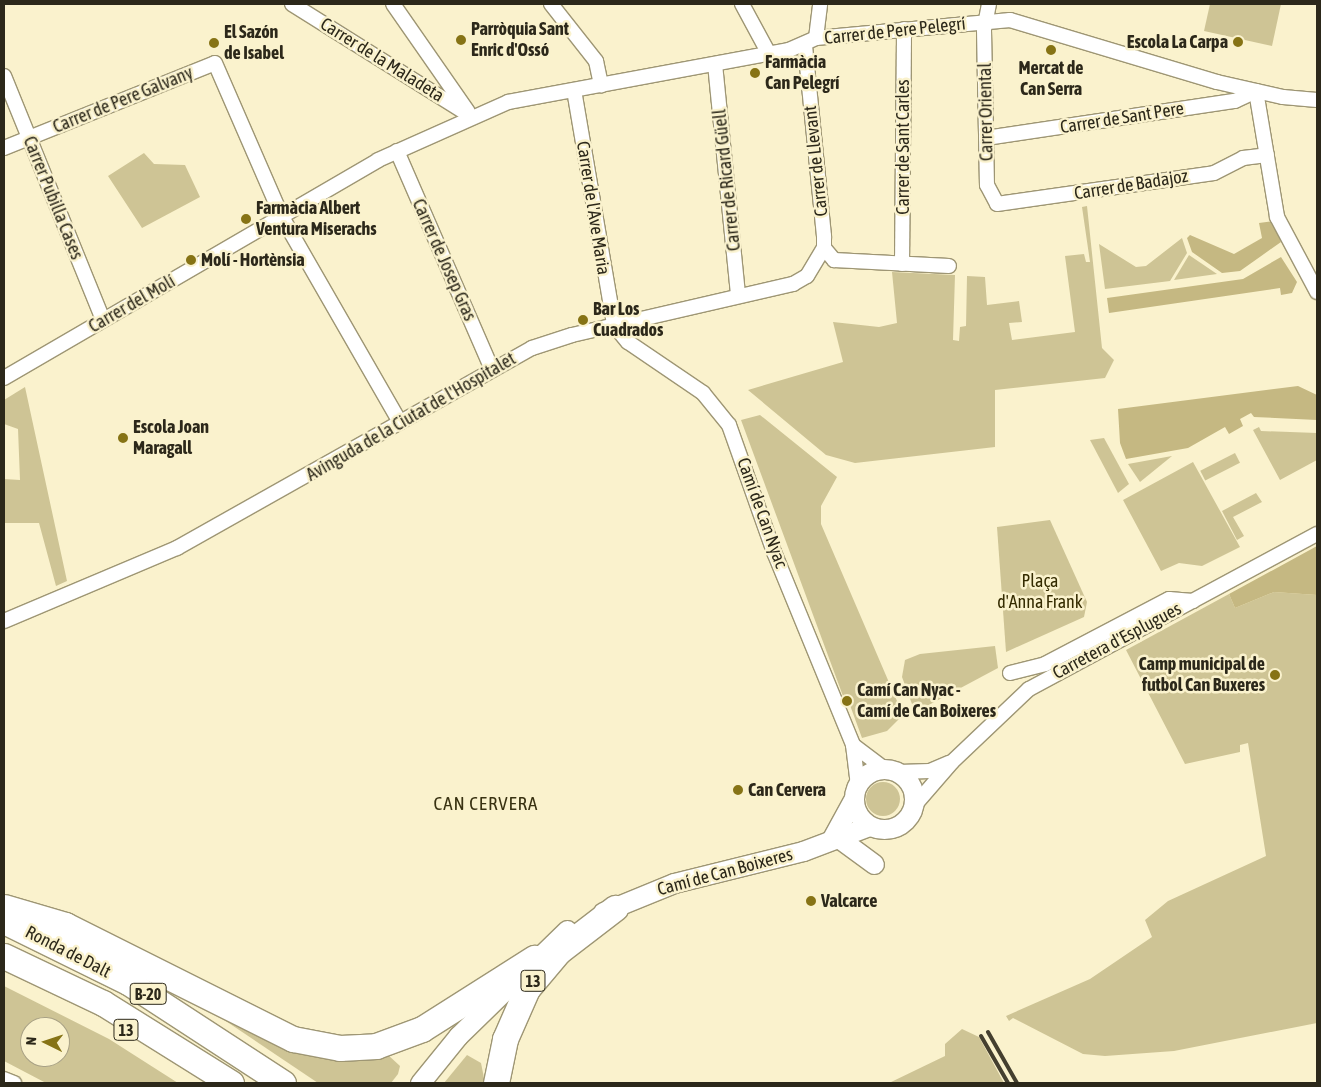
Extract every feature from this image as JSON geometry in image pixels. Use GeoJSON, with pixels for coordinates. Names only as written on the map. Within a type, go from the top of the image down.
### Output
{"type":"FeatureCollection","features":[{"type":"Feature","properties":{"kind":"highway"},"geometry":{"type":"LineString","coordinates":[[4,907],[65,925],[293,1039],[340,1048],[376,1046],[422,1029],[534,958]]}},
{"type":"Feature","properties":{"kind":"highway","name":"13"},"geometry":{"type":"LineString","coordinates":[[496,1083],[505,1039],[527,989],[559,951],[615,908]]}},
{"type":"Feature","properties":{"kind":"highway","name":"Ronda de Dalt"},"geometry":{"type":"LineString","coordinates":[[4,920],[128,982],[283,1083]]}},
{"type":"Feature","properties":{"kind":"highway","name":"Ronda de Dalt"},"geometry":{"type":"LineString","coordinates":[[4,956],[48,976],[158,1035],[230,1083]]}},
{"type":"Feature","properties":{"kind":"highway","name":"13"},"geometry":{"type":"LineString","coordinates":[[48,976],[204,1083]]}},
{"type":"Feature","properties":{"kind":"street","name":"Carrer de la Maladeta"},"geometry":{"type":"LineString","coordinates":[[292,4],[472,117]]}},
{"type":"Feature","properties":{"kind":"street"},"geometry":{"type":"LineString","coordinates":[[393,4],[472,117]]}},
{"type":"Feature","properties":{"kind":"street"},"geometry":{"type":"LineString","coordinates":[[551,4],[596,61],[601,85]]}},
{"type":"Feature","properties":{"kind":"street"},"geometry":{"type":"LineString","coordinates":[[742,4],[769,54]]}},
{"type":"Feature","properties":{"kind":"street","name":"Carrer de Llevant"},"geometry":{"type":"LineString","coordinates":[[820,4],[810,41],[824,248]]}},
{"type":"Feature","properties":{"kind":"street","name":"Carrer Oriental"},"geometry":{"type":"LineString","coordinates":[[989,4],[985,21],[986,138],[987,185],[993,201]]}},
{"type":"Feature","properties":{"kind":"street","name":"Carrer de Pere Pelegrí"},"geometry":{"type":"LineString","coordinates":[[472,117],[508,102],[769,54],[810,41],[985,21],[1010,20],[1256,91],[1317,100]]}},
{"type":"Feature","properties":{"kind":"street","name":"Carrer de Sant Carles"},"geometry":{"type":"LineString","coordinates":[[902,264],[904,30]]}},
{"type":"Feature","properties":{"kind":"street","name":"Carrer de Pere Galvany"},"geometry":{"type":"LineString","coordinates":[[4,148],[215,63],[282,217]]}},
{"type":"Feature","properties":{"kind":"street","name":"Carrer de Ricard Güell"},"geometry":{"type":"LineString","coordinates":[[715,64],[738,296]]}},
{"type":"Feature","properties":{"kind":"street","name":"Carrer Pubilla Cases"},"geometry":{"type":"LineString","coordinates":[[4,76],[103,320]]}},
{"type":"Feature","properties":{"kind":"street","name":"Carrer de l'Ave Maria"},"geometry":{"type":"LineString","coordinates":[[574,90],[614,325]]}},
{"type":"Feature","properties":{"kind":"street"},"geometry":{"type":"LineString","coordinates":[[1256,91],[1277,217],[1317,292]]}},
{"type":"Feature","properties":{"kind":"street","name":"Carrer de Sant Pere"},"geometry":{"type":"LineString","coordinates":[[986,138],[1234,101],[1256,91]]}},
{"type":"Feature","properties":{"kind":"street","name":"Carrer del Molí"},"geometry":{"type":"LineString","coordinates":[[4,378],[397,151],[472,117]]}},
{"type":"Feature","properties":{"kind":"street","name":"Carrer de Josep Gras"},"geometry":{"type":"LineString","coordinates":[[397,151],[492,369]]}},
{"type":"Feature","properties":{"kind":"street","name":"Carrer de Badajoz"},"geometry":{"type":"LineString","coordinates":[[993,201],[1005,205],[1214,173],[1243,158],[1267,155]]}},
{"type":"Feature","properties":{"kind":"street"},"geometry":{"type":"LineString","coordinates":[[282,217],[400,422]]}},
{"type":"Feature","properties":{"kind":"street"},"geometry":{"type":"LineString","coordinates":[[824,248],[834,260],[949,266]]}},
{"type":"Feature","properties":{"kind":"street","name":"Avinguda de la Ciutat de l'Hospitalet"},"geometry":{"type":"LineString","coordinates":[[4,621],[177,548],[492,369],[552,340],[801,280],[824,248]]}},
{"type":"Feature","properties":{"kind":"street","name":"Camí de Can Nyac"},"geometry":{"type":"LineString","coordinates":[[614,325],[628,342],[704,393],[730,425],[774,552],[853,745],[856,792]]}},
{"type":"Feature","properties":{"kind":"street","name":"Carretera d'Esplugues"},"geometry":{"type":"LineString","coordinates":[[914,806],[952,762],[1029,689],[1317,534]]}},
{"type":"Feature","properties":{"kind":"street","name":"Carretera d'Esplugues"},"geometry":{"type":"LineString","coordinates":[[1021,672],[1169,599],[1193,601]]}},
{"type":"Feature","properties":{"kind":"street"},"geometry":{"type":"LineString","coordinates":[[1021,672],[1029,689]]}},
{"type":"Feature","properties":{"kind":"street","name":"Carretera d'Esplugues"},"geometry":{"type":"LineString","coordinates":[[1021,672],[1042,681]]}},
{"type":"Feature","properties":{"kind":"street"},"geometry":{"type":"LineString","coordinates":[[853,745],[892,770],[911,786],[914,806],[900,824],[884,830],[869,826],[857,814],[856,792]]}},
{"type":"Feature","properties":{"kind":"street","name":"Carretera d'Esplugues"},"geometry":{"type":"LineString","coordinates":[[892,770],[930,771],[952,762]]}},
{"type":"Feature","properties":{"kind":"street"},"geometry":{"type":"LineString","coordinates":[[874,864],[836,840],[856,792],[868,773],[892,770]]}},
{"type":"Feature","properties":{"kind":"street","name":"Camí de Can Boixeres"},"geometry":{"type":"LineString","coordinates":[[420,1083],[458,1036],[534,958],[570,928],[674,883],[836,840],[869,826]]}},
{"type":"Feature","properties":{"kind":"street"},"geometry":{"type":"LineString","coordinates":[[4,1078],[14,1083]]}},
{"type":"Feature","properties":{"kind":"green space"},"geometry":{"type":"Polygon","coordinates":[[[1210,4],[1281,4],[1272,46],[1204,31],[1210,4]]]}},
{"type":"Feature","properties":{"kind":"green space"},"geometry":{"type":"Polygon","coordinates":[[[144,153],[154,164],[185,165],[200,197],[142,228],[108,176],[144,153]]]}},
{"type":"Feature","properties":{"kind":"green space"},"geometry":{"type":"Polygon","coordinates":[[[1087,206],[1102,348],[1114,360],[1105,378],[995,390],[995,447],[855,463],[826,455],[748,390],[843,362],[833,322],[879,327],[897,323],[892,272],[955,275],[953,340],[959,341],[960,327],[966,326],[967,276],[985,277],[987,305],[1019,301],[1022,322],[1009,323],[1012,340],[1075,332],[1065,256],[1084,254],[1086,262],[1090,262],[1082,207],[1087,206]]]}},
{"type":"Feature","properties":{"kind":"green space"},"geometry":{"type":"Polygon","coordinates":[[[1182,238],[1187,253],[1170,281],[1105,289],[1099,244],[1136,267],[1146,266],[1182,238]]]}},
{"type":"Feature","properties":{"kind":"green space"},"geometry":{"type":"Polygon","coordinates":[[[1189,255],[1217,274],[1174,280],[1189,255]]]}},
{"type":"Feature","properties":{"kind":"green space"},"geometry":{"type":"Polygon","coordinates":[[[25,387],[67,581],[56,586],[39,523],[4,523],[4,479],[20,480],[18,429],[4,424],[4,400],[25,387]]]}},
{"type":"Feature","properties":{"kind":"green space"},"geometry":{"type":"Polygon","coordinates":[[[760,415],[837,477],[821,506],[821,524],[903,715],[887,731],[862,738],[847,697],[843,696],[741,420],[760,415]]]}},
{"type":"Feature","properties":{"kind":"green space"},"geometry":{"type":"Polygon","coordinates":[[[1259,427],[1261,431],[1317,433],[1317,460],[1280,480],[1253,430],[1259,427]]]}},
{"type":"Feature","properties":{"kind":"green space"},"geometry":{"type":"Polygon","coordinates":[[[1104,438],[1129,484],[1118,493],[1090,440],[1104,438]]]}},
{"type":"Feature","properties":{"kind":"green space"},"geometry":{"type":"Polygon","coordinates":[[[1235,453],[1240,463],[1205,481],[1200,471],[1235,453]]]}},
{"type":"Feature","properties":{"kind":"green space"},"geometry":{"type":"Polygon","coordinates":[[[1172,456],[1140,482],[1128,464],[1172,456]]]}},
{"type":"Feature","properties":{"kind":"green space"},"geometry":{"type":"Polygon","coordinates":[[[1193,462],[1240,547],[1202,566],[1179,563],[1161,571],[1123,500],[1193,462]]]}},
{"type":"Feature","properties":{"kind":"green space"},"geometry":{"type":"Polygon","coordinates":[[[1256,493],[1262,502],[1233,517],[1244,536],[1237,540],[1222,511],[1256,493]]]}},
{"type":"Feature","properties":{"kind":"green space","name":"Plaça d'Anna Frank"},"geometry":{"type":"Polygon","coordinates":[[[1050,520],[1087,602],[1084,617],[1006,652],[997,527],[1050,520]]]}},
{"type":"Feature","properties":{"kind":"green space"},"geometry":{"type":"Polygon","coordinates":[[[1274,592],[1317,595],[1317,1023],[1174,1051],[1105,1056],[1083,1054],[1013,1018],[1009,1021],[1006,1016],[1090,979],[1152,937],[1145,920],[1168,901],[1266,856],[1248,743],[1240,745],[1240,752],[1185,764],[1126,650],[1229,594],[1235,608],[1274,592]]]}},
{"type":"Feature","properties":{"kind":"green space"},"geometry":{"type":"Polygon","coordinates":[[[995,646],[998,668],[925,707],[912,704],[902,677],[905,660],[920,654],[995,646]]]}},
{"type":"Feature","properties":{"kind":"green space"},"geometry":{"type":"Polygon","coordinates":[[[883,782],[890,783],[895,787],[899,792],[899,806],[895,811],[890,815],[883,816],[876,815],[871,811],[867,806],[866,799],[867,792],[871,787],[876,783],[883,782]]]}},
{"type":"Feature","properties":{"kind":"green space"},"geometry":{"type":"Polygon","coordinates":[[[4,986],[65,1017],[20,1017],[20,1067],[70,1067],[70,1019],[109,1039],[178,1083],[46,1083],[4,1061],[4,986]]]}},
{"type":"Feature","properties":{"kind":"green space"},"geometry":{"type":"Polygon","coordinates":[[[190,997],[387,1054],[400,1066],[398,1074],[391,1083],[318,1083],[190,997]]]}},
{"type":"Feature","properties":{"kind":"green space"},"geometry":{"type":"Polygon","coordinates":[[[962,1029],[979,1037],[1004,1083],[889,1083],[945,1056],[945,1044],[962,1029]]]}},
{"type":"Feature","properties":{"kind":"green space"},"geometry":{"type":"Polygon","coordinates":[[[467,1055],[481,1063],[485,1083],[444,1083],[467,1055]]]}},
{"type":"Feature","properties":{"kind":"shaded area"},"geometry":{"type":"Polygon","coordinates":[[[1273,221],[1281,242],[1240,271],[1222,273],[1192,252],[1187,238],[1190,235],[1234,254],[1262,238],[1259,223],[1273,221]]]}},
{"type":"Feature","properties":{"kind":"shaded area"},"geometry":{"type":"Polygon","coordinates":[[[1281,257],[1297,282],[1292,293],[1281,295],[1280,288],[1109,313],[1107,298],[1243,279],[1281,257]]]}},
{"type":"Feature","properties":{"kind":"shaded area"},"geometry":{"type":"Polygon","coordinates":[[[1298,386],[1317,395],[1317,420],[1254,417],[1251,413],[1240,419],[1243,426],[1229,434],[1225,427],[1188,448],[1126,459],[1120,443],[1118,409],[1298,386]]]}},
{"type":"Feature","properties":{"kind":"shaded area"},"geometry":{"type":"Polygon","coordinates":[[[1317,546],[1317,595],[1274,592],[1235,608],[1229,594],[1317,546]]]}},
{"type":"Feature","properties":{"kind":"railway"},"geometry":{"type":"LineString","coordinates":[[988,1032],[1017,1083]]}},
{"type":"Feature","properties":{"kind":"railway"},"geometry":{"type":"LineString","coordinates":[[981,1036],[1008,1083]]}},
{"type":"Feature","properties":{"kind":"place","name":"Parròquia Sant Enric d'Ossó"},"geometry":{"type":"Point","coordinates":[461,40]}},
{"type":"Feature","properties":{"kind":"place","name":"Escola La Carpa"},"geometry":{"type":"Point","coordinates":[1238,42]}},
{"type":"Feature","properties":{"kind":"place","name":"El Sazón de Isabel"},"geometry":{"type":"Point","coordinates":[214,43]}},
{"type":"Feature","properties":{"kind":"place","name":"Mercat de Can Serra"},"geometry":{"type":"Point","coordinates":[1051,50]}},
{"type":"Feature","properties":{"kind":"place","name":"Farmàcia Can Pelegrí"},"geometry":{"type":"Point","coordinates":[755,73]}},
{"type":"Feature","properties":{"kind":"place","name":"Farmàcia Albert Ventura Miserachs"},"geometry":{"type":"Point","coordinates":[246,219]}},
{"type":"Feature","properties":{"kind":"place","name":"Molí - Hortènsia"},"geometry":{"type":"Point","coordinates":[191,260]}},
{"type":"Feature","properties":{"kind":"place","name":"Bar Los Cuadrados"},"geometry":{"type":"Point","coordinates":[583,320]}},
{"type":"Feature","properties":{"kind":"place","name":"Escola Joan Maragall"},"geometry":{"type":"Point","coordinates":[123,438]}},
{"type":"Feature","properties":{"kind":"place","name":"Camp municipal de futbol Can Buxeres"},"geometry":{"type":"Point","coordinates":[1275,675]}},
{"type":"Feature","properties":{"kind":"place","name":"Camí Can Nyac - Camí de Can Boixeres"},"geometry":{"type":"Point","coordinates":[847,701]}},
{"type":"Feature","properties":{"kind":"place","name":"Can Cervera"},"geometry":{"type":"Point","coordinates":[738,790]}},
{"type":"Feature","properties":{"kind":"place","name":"Valcarce"},"geometry":{"type":"Point","coordinates":[811,901]}},
{"type":"Feature","properties":{"kind":"district","name":"CAN CERVERA"},"geometry":{"type":"Point","coordinates":[486,804]}}]}
